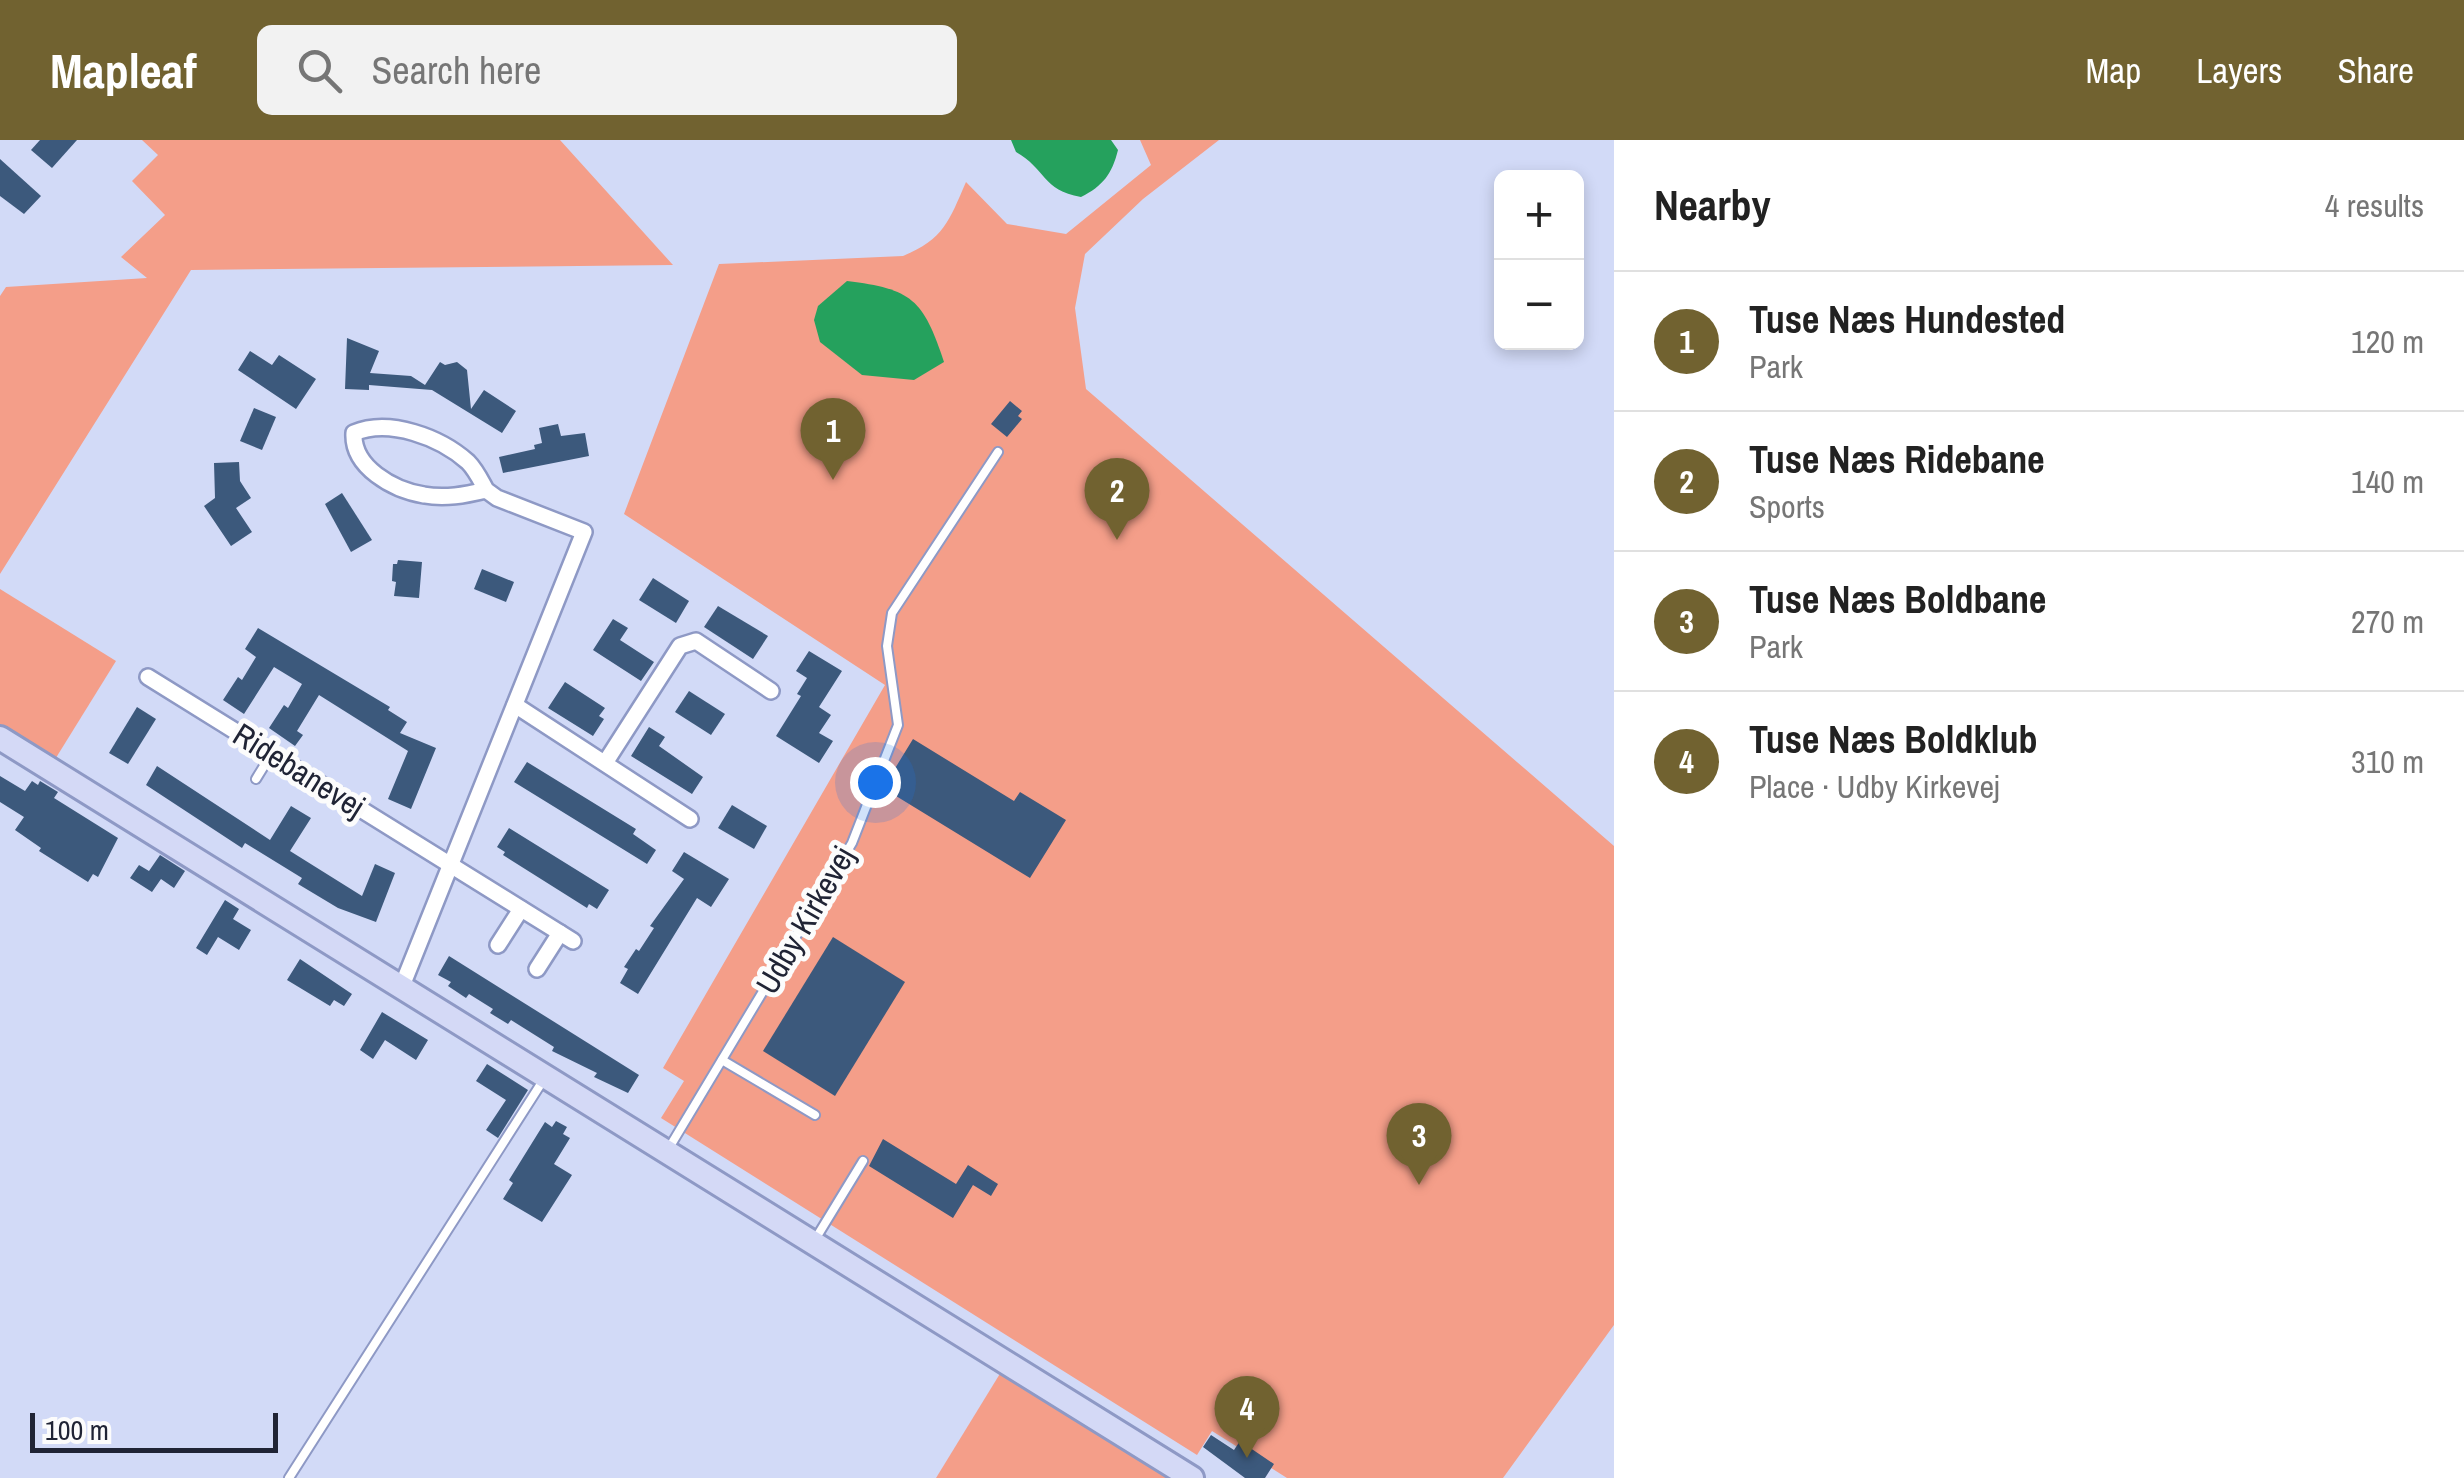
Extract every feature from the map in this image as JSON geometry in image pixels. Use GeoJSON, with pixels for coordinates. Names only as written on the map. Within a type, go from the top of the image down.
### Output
{"type":"FeatureCollection","features":[{"type":"Feature","properties":{"kind":"street"},"geometry":{"type":"LineString","coordinates":[[402,986],[584,532],[497,498],[486,490],[468,462],[422,436],[382,426],[354,433],[356,456],[368,469],[395,485],[422,495],[459,497],[486,490]]}},
{"type":"Feature","properties":{"kind":"street"},"geometry":{"type":"LineString","coordinates":[[605,762],[680,646],[696,642],[771,691]]}},
{"type":"Feature","properties":{"kind":"street","name":"Ridebanevej"},"geometry":{"type":"LineString","coordinates":[[148,677],[566,937],[537,969]]}},
{"type":"Feature","properties":{"kind":"street"},"geometry":{"type":"LineString","coordinates":[[515,705],[690,819]]}},
{"type":"Feature","properties":{"kind":"street"},"geometry":{"type":"LineString","coordinates":[[0,738],[1192,1478]]}},
{"type":"Feature","properties":{"kind":"street"},"geometry":{"type":"LineString","coordinates":[[498,945],[521,908]]}},
{"type":"Feature","properties":{"kind":"lane","name":"Udby Kirkevej"},"geometry":{"type":"LineString","coordinates":[[667,1152],[852,843],[898,726],[887,646],[892,613],[998,452]]}},
{"type":"Feature","properties":{"kind":"lane"},"geometry":{"type":"LineString","coordinates":[[256,779],[272,753]]}},
{"type":"Feature","properties":{"kind":"lane"},"geometry":{"type":"LineString","coordinates":[[722,1060],[815,1115]]}},
{"type":"Feature","properties":{"kind":"lane"},"geometry":{"type":"LineString","coordinates":[[288,1478],[546,1076]]}},
{"type":"Feature","properties":{"kind":"lane"},"geometry":{"type":"LineString","coordinates":[[813,1242],[863,1161]]}},
{"type":"Feature","properties":{"kind":"shaded area"},"geometry":{"type":"Polygon","coordinates":[[[142,140],[560,140],[673,265],[191,270],[0,574],[0,296],[6,287],[147,278],[121,257],[165,215],[132,181],[158,155],[142,140]]]}},
{"type":"Feature","properties":{"kind":"shaded area"},"geometry":{"type":"Polygon","coordinates":[[[1011,140],[1111,140],[1118,150],[1106,178],[1081,197],[1051,184],[1016,152],[1011,140]]]}},
{"type":"Feature","properties":{"kind":"shaded area"},"geometry":{"type":"Polygon","coordinates":[[[1140,140],[1219,140],[1143,199],[1085,254],[1075,308],[1086,389],[1614,846],[1614,1325],[1503,1478],[1287,1478],[1212,1431],[1197,1455],[661,1118],[684,1081],[663,1068],[885,685],[624,514],[719,264],[903,256],[928,243],[944,227],[966,182],[1007,224],[1066,234],[1151,165],[1140,140]]]}},
{"type":"Feature","properties":{"kind":"shaded area"},"geometry":{"type":"Polygon","coordinates":[[[847,281],[887,288],[912,301],[929,324],[944,362],[914,380],[862,375],[820,342],[814,320],[818,306],[847,281]]]}},
{"type":"Feature","properties":{"kind":"shaded area"},"geometry":{"type":"Polygon","coordinates":[[[0,589],[116,661],[54,761],[0,727],[0,589]]]}},
{"type":"Feature","properties":{"kind":"shaded area"},"geometry":{"type":"Polygon","coordinates":[[[1001,1372],[1175,1478],[936,1478],[1001,1372]]]}},
{"type":"Feature","properties":{"kind":"building"},"geometry":{"type":"Polygon","coordinates":[[[40,140],[77,140],[52,168],[31,150],[40,140]]]}},
{"type":"Feature","properties":{"kind":"building"},"geometry":{"type":"Polygon","coordinates":[[[0,159],[41,196],[24,214],[0,196],[0,159]]]}},
{"type":"Feature","properties":{"kind":"building"},"geometry":{"type":"Polygon","coordinates":[[[347,338],[379,351],[370,373],[411,376],[425,385],[440,362],[457,362],[467,370],[471,409],[484,390],[516,411],[502,433],[432,390],[369,385],[369,390],[345,389],[347,338]]]}},
{"type":"Feature","properties":{"kind":"building"},"geometry":{"type":"Polygon","coordinates":[[[250,351],[272,365],[279,355],[316,379],[296,409],[238,370],[250,351]]]}},
{"type":"Feature","properties":{"kind":"building"},"geometry":{"type":"Polygon","coordinates":[[[1010,401],[1022,411],[1018,416],[1022,419],[1007,437],[991,424],[1010,401]]]}},
{"type":"Feature","properties":{"kind":"building"},"geometry":{"type":"Polygon","coordinates":[[[254,408],[276,417],[262,450],[240,441],[254,408]]]}},
{"type":"Feature","properties":{"kind":"building"},"geometry":{"type":"Polygon","coordinates":[[[558,424],[561,436],[585,433],[589,456],[503,473],[499,457],[535,449],[534,445],[542,443],[539,428],[558,424]]]}},
{"type":"Feature","properties":{"kind":"building"},"geometry":{"type":"Polygon","coordinates":[[[239,462],[240,481],[251,498],[236,508],[252,532],[231,546],[204,506],[215,498],[214,463],[239,462]]]}},
{"type":"Feature","properties":{"kind":"building"},"geometry":{"type":"Polygon","coordinates":[[[342,493],[372,540],[351,552],[325,504],[342,493]]]}},
{"type":"Feature","properties":{"kind":"building"},"geometry":{"type":"Polygon","coordinates":[[[398,560],[422,562],[419,598],[394,596],[393,564],[398,560]]]}},
{"type":"Feature","properties":{"kind":"building"},"geometry":{"type":"Polygon","coordinates":[[[482,569],[514,582],[506,602],[474,589],[482,569]]]}},
{"type":"Feature","properties":{"kind":"building"},"geometry":{"type":"Polygon","coordinates":[[[653,578],[689,601],[676,623],[639,600],[653,578]]]}},
{"type":"Feature","properties":{"kind":"building"},"geometry":{"type":"Polygon","coordinates":[[[718,606],[768,636],[753,659],[704,627],[718,606]]]}},
{"type":"Feature","properties":{"kind":"building"},"geometry":{"type":"Polygon","coordinates":[[[613,619],[628,628],[620,640],[654,662],[641,681],[593,650],[613,619]]]}},
{"type":"Feature","properties":{"kind":"building"},"geometry":{"type":"Polygon","coordinates":[[[258,628],[390,707],[388,710],[407,722],[400,733],[436,748],[411,809],[388,799],[408,751],[319,695],[297,731],[303,735],[295,746],[269,728],[284,705],[288,708],[302,684],[274,667],[244,714],[223,700],[256,657],[245,649],[258,628]]]}},
{"type":"Feature","properties":{"kind":"building"},"geometry":{"type":"Polygon","coordinates":[[[809,651],[842,671],[819,707],[831,715],[819,733],[833,741],[819,763],[776,736],[801,696],[797,694],[807,678],[796,671],[809,651]]]}},
{"type":"Feature","properties":{"kind":"building"},"geometry":{"type":"Polygon","coordinates":[[[565,682],[605,708],[599,716],[604,719],[593,736],[548,708],[565,682]]]}},
{"type":"Feature","properties":{"kind":"building"},"geometry":{"type":"Polygon","coordinates":[[[689,691],[725,714],[711,735],[675,712],[689,691]]]}},
{"type":"Feature","properties":{"kind":"building"},"geometry":{"type":"Polygon","coordinates":[[[137,707],[156,719],[128,764],[109,753],[137,707]]]}},
{"type":"Feature","properties":{"kind":"building"},"geometry":{"type":"Polygon","coordinates":[[[649,727],[665,737],[659,746],[703,777],[692,794],[631,756],[649,727]]]}},
{"type":"Feature","properties":{"kind":"building"},"geometry":{"type":"Polygon","coordinates":[[[913,739],[1014,801],[1020,792],[1066,820],[1030,878],[883,788],[913,739]]]}},
{"type":"Feature","properties":{"kind":"building"},"geometry":{"type":"Polygon","coordinates":[[[527,762],[636,829],[633,834],[656,850],[647,864],[514,782],[527,762]]]}},
{"type":"Feature","properties":{"kind":"building"},"geometry":{"type":"Polygon","coordinates":[[[157,766],[270,840],[291,806],[311,818],[290,851],[362,896],[375,864],[395,873],[376,922],[338,908],[298,884],[302,878],[245,843],[242,848],[146,785],[157,766]]]}},
{"type":"Feature","properties":{"kind":"building"},"geometry":{"type":"Polygon","coordinates":[[[0,776],[25,791],[32,781],[38,785],[40,781],[58,792],[54,798],[118,838],[98,877],[93,874],[88,882],[39,851],[41,848],[15,830],[24,817],[0,802],[0,776]]]}},
{"type":"Feature","properties":{"kind":"building"},"geometry":{"type":"Polygon","coordinates":[[[732,805],[767,826],[754,849],[718,828],[732,805]]]}},
{"type":"Feature","properties":{"kind":"building"},"geometry":{"type":"Polygon","coordinates":[[[509,828],[609,890],[597,909],[589,904],[587,908],[503,855],[505,852],[497,847],[509,828]]]}},
{"type":"Feature","properties":{"kind":"building"},"geometry":{"type":"Polygon","coordinates":[[[684,852],[729,879],[711,907],[697,898],[638,994],[620,983],[628,969],[624,967],[636,949],[639,951],[654,928],[650,926],[684,879],[672,871],[684,852]]]}},
{"type":"Feature","properties":{"kind":"building"},"geometry":{"type":"Polygon","coordinates":[[[160,855],[185,871],[174,888],[161,879],[152,892],[130,878],[139,865],[149,871],[160,855]]]}},
{"type":"Feature","properties":{"kind":"building"},"geometry":{"type":"Polygon","coordinates":[[[225,900],[239,909],[233,919],[251,930],[239,950],[218,937],[207,955],[196,948],[225,900]]]}},
{"type":"Feature","properties":{"kind":"building"},"geometry":{"type":"Polygon","coordinates":[[[833,937],[905,982],[835,1096],[763,1051],[833,937]]]}},
{"type":"Feature","properties":{"kind":"building"},"geometry":{"type":"Polygon","coordinates":[[[449,956],[639,1075],[628,1093],[552,1051],[554,1047],[511,1020],[508,1024],[490,1013],[493,1009],[469,994],[466,998],[448,986],[451,982],[438,975],[449,956]]]}},
{"type":"Feature","properties":{"kind":"building"},"geometry":{"type":"Polygon","coordinates":[[[300,959],[352,994],[344,1006],[334,1000],[330,1006],[287,980],[300,959]]]}},
{"type":"Feature","properties":{"kind":"building"},"geometry":{"type":"Polygon","coordinates":[[[382,1012],[428,1040],[416,1060],[385,1040],[373,1059],[360,1050],[382,1012]]]}},
{"type":"Feature","properties":{"kind":"building"},"geometry":{"type":"Polygon","coordinates":[[[487,1064],[528,1090],[498,1138],[486,1130],[506,1100],[476,1081],[487,1064]]]}},
{"type":"Feature","properties":{"kind":"building"},"geometry":{"type":"Polygon","coordinates":[[[556,1121],[567,1127],[563,1134],[570,1138],[554,1164],[572,1175],[542,1222],[503,1199],[513,1183],[509,1180],[545,1122],[552,1127],[556,1121]]]}},
{"type":"Feature","properties":{"kind":"building"},"geometry":{"type":"Polygon","coordinates":[[[883,1139],[956,1184],[968,1165],[998,1184],[991,1196],[973,1185],[953,1218],[869,1166],[883,1139]]]}},
{"type":"Feature","properties":{"kind":"building"},"geometry":{"type":"Polygon","coordinates":[[[1211,1435],[1234,1450],[1240,1441],[1274,1464],[1265,1478],[1245,1478],[1203,1447],[1211,1435]]]}},
{"type":"Feature","properties":{"kind":"place","name":"Tuse Næs Hundested"},"geometry":{"type":"Point","coordinates":[833,480]}},
{"type":"Feature","properties":{"kind":"place","name":"Tuse Næs Ridebane"},"geometry":{"type":"Point","coordinates":[1117,540]}},
{"type":"Feature","properties":{"kind":"place","name":"Tuse Næs Boldbane"},"geometry":{"type":"Point","coordinates":[1419,1185]}},
{"type":"Feature","properties":{"kind":"place","name":"Tuse Næs Boldklub"},"geometry":{"type":"Point","coordinates":[1247,1458]}}]}
